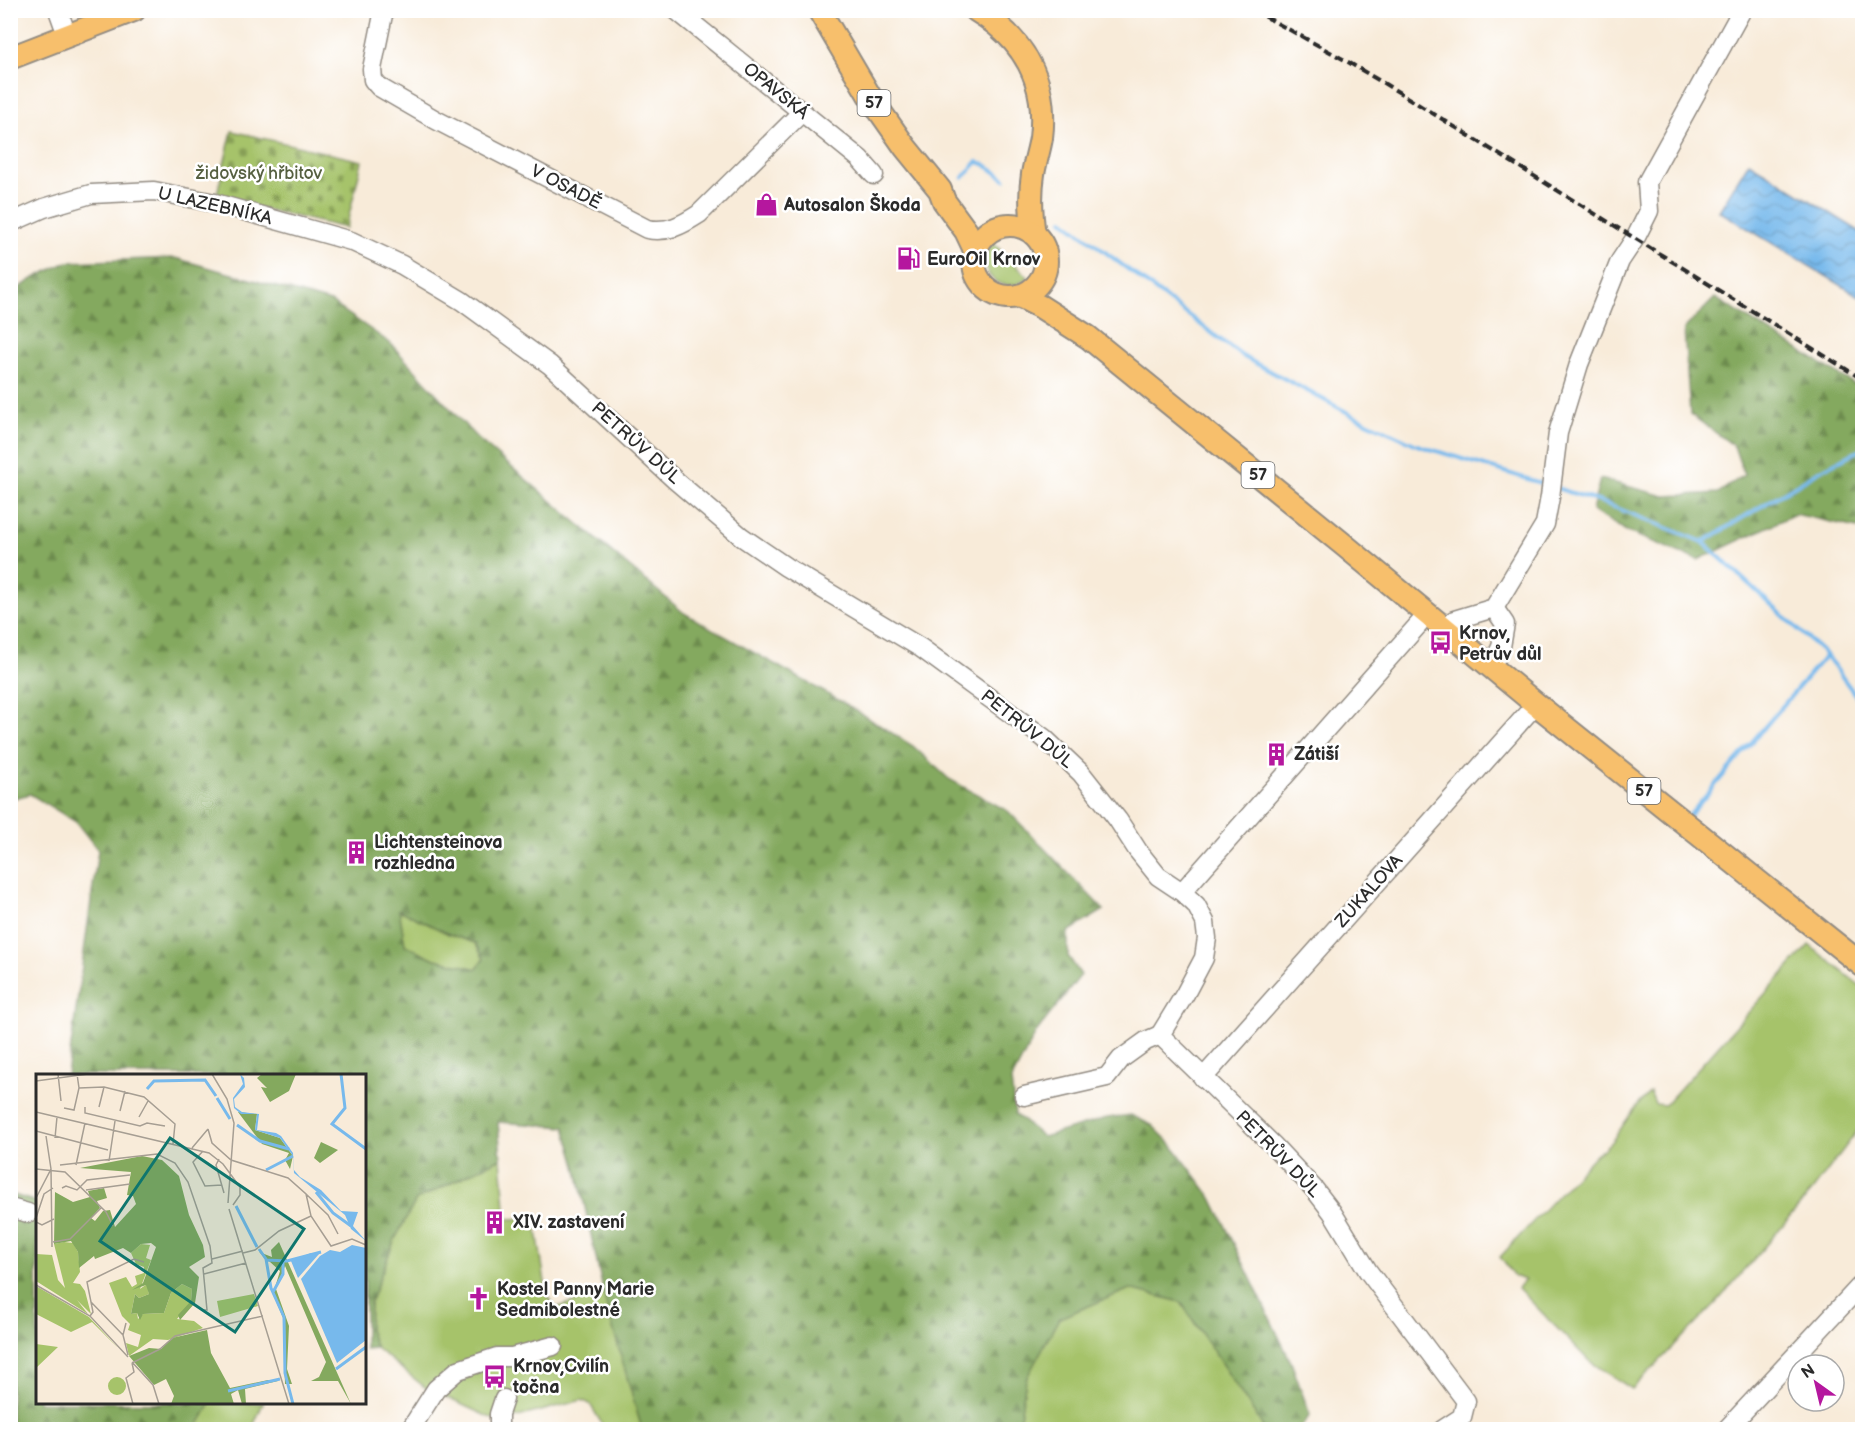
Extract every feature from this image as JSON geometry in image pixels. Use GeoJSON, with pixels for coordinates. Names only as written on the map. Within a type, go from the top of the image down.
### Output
{"type":"FeatureCollection","features":[{"type":"Feature","properties":{"kind":"main road"},"geometry":{"type":"LineString","coordinates":[[10,58],[134,10]]}},
{"type":"Feature","properties":{"kind":"main road","name":"57"},"geometry":{"type":"LineString","coordinates":[[819,10],[878,108],[905,147],[940,190],[944,201],[966,231],[975,250],[974,268],[983,285],[999,296],[1018,296],[1041,307],[1089,337],[1491,668],[1863,965]]}},
{"type":"Feature","properties":{"kind":"main road"},"geometry":{"type":"LineString","coordinates":[[976,10],[1010,35],[1025,56],[1035,75],[1040,92],[1041,137],[1033,176],[1034,234]]}},
{"type":"Feature","properties":{"kind":"main road"},"geometry":{"type":"LineString","coordinates":[[975,250],[982,238],[1001,226],[1021,202],[1033,176]]}},
{"type":"Feature","properties":{"kind":"main road","name":"57"},"geometry":{"type":"LineString","coordinates":[[940,190],[951,196],[975,218],[1001,226],[1023,227],[1034,234],[1042,245],[1046,257],[1043,276],[1056,300],[1089,337]]}},
{"type":"Feature","properties":{"kind":"main road"},"geometry":{"type":"LineString","coordinates":[[1018,296],[1035,286],[1043,276]]}},
{"type":"Feature","properties":{"kind":"street"},"geometry":{"type":"LineString","coordinates":[[57,10],[67,35]]}},
{"type":"Feature","properties":{"kind":"street","name":"V OSADĚ"},"geometry":{"type":"LineString","coordinates":[[384,10],[372,69],[373,80],[378,87],[436,120],[647,229],[657,231],[671,229],[685,224],[699,214],[802,112]]}},
{"type":"Feature","properties":{"kind":"street","name":"OPAVSKÁ"},"geometry":{"type":"LineString","coordinates":[[676,10],[860,159],[874,175]]}},
{"type":"Feature","properties":{"kind":"street"},"geometry":{"type":"LineString","coordinates":[[1182,892],[1436,622],[1454,620],[1494,608],[1545,524],[1558,433],[1579,363],[1620,261],[1649,211],[1647,182],[1742,10]]}},
{"type":"Feature","properties":{"kind":"street","name":"U LAZEBNÍKA"},"geometry":{"type":"LineString","coordinates":[[10,223],[44,208],[91,194],[154,191],[215,203],[351,241]]}},
{"type":"Feature","properties":{"kind":"street","name":"PETRŮV DŮL"},"geometry":{"type":"LineString","coordinates":[[351,241],[402,265],[471,307],[550,365],[675,480],[742,537],[786,567],[921,648],[1035,731],[1081,773],[1158,876],[1182,892],[1196,905],[1205,922],[1207,938],[1204,958],[1160,1035],[1273,1145],[1332,1212],[1368,1270],[1466,1401],[1462,1417],[1442,1430]]}},
{"type":"Feature","properties":{"kind":"street"},"geometry":{"type":"LineString","coordinates":[[1491,668],[1501,647],[1505,624],[1494,608]]}},
{"type":"Feature","properties":{"kind":"street","name":"ZUKALOVA"},"geometry":{"type":"LineString","coordinates":[[1203,1078],[1536,704]]}},
{"type":"Feature","properties":{"kind":"street"},"geometry":{"type":"LineString","coordinates":[[1024,1096],[1107,1077],[1121,1059],[1146,1041],[1160,1035]]}},
{"type":"Feature","properties":{"kind":"street"},"geometry":{"type":"LineString","coordinates":[[10,1208],[28,1213]]}},
{"type":"Feature","properties":{"kind":"street"},"geometry":{"type":"LineString","coordinates":[[1726,1430],[1863,1284]]}},
{"type":"Feature","properties":{"kind":"street"},"geometry":{"type":"LineString","coordinates":[[410,1430],[436,1389],[458,1370],[483,1361],[553,1346]]}},
{"type":"Feature","properties":{"kind":"street"},"geometry":{"type":"LineString","coordinates":[[499,1430],[499,1414],[504,1399]]}},
{"type":"Feature","properties":{"kind":"green space","name":"židovský hřbitov"},"geometry":{"type":"Polygon","coordinates":[[[232,131],[362,161],[346,228],[216,198],[232,131]]]}},
{"type":"Feature","properties":{"kind":"green space"},"geometry":{"type":"Polygon","coordinates":[[[993,243],[1028,277],[1009,285],[1000,284],[993,279],[987,272],[985,263],[987,253],[993,243]]]}},
{"type":"Feature","properties":{"kind":"green space"},"geometry":{"type":"Polygon","coordinates":[[[175,258],[331,302],[390,343],[477,438],[684,613],[847,705],[913,746],[949,779],[1008,811],[1104,910],[1068,932],[1068,956],[1081,975],[1037,1031],[1011,1081],[1015,1114],[1043,1137],[1107,1118],[1131,1115],[1152,1125],[1173,1146],[1212,1198],[1291,1362],[1310,1415],[1300,1429],[1262,1429],[1262,1425],[1181,1302],[1130,1289],[1059,1318],[1026,1379],[1018,1429],[642,1429],[606,1304],[576,1166],[565,1127],[498,1122],[501,1158],[416,1200],[394,1241],[370,1303],[369,1330],[376,1348],[366,1349],[366,1074],[67,1074],[98,850],[76,822],[30,794],[11,799],[11,293],[36,277],[67,262],[175,258]],[[399,910],[405,945],[435,959],[477,969],[484,959],[475,943],[449,934],[399,910]]]}},
{"type":"Feature","properties":{"kind":"green space"},"geometry":{"type":"Polygon","coordinates":[[[1715,298],[1862,389],[1862,529],[1795,514],[1698,560],[1628,532],[1592,511],[1600,479],[1665,496],[1718,493],[1744,475],[1734,446],[1690,414],[1684,329],[1715,298]]]}},
{"type":"Feature","properties":{"kind":"green space"},"geometry":{"type":"Polygon","coordinates":[[[399,909],[449,934],[475,943],[484,959],[477,969],[435,959],[405,945],[399,909]]]}},
{"type":"Feature","properties":{"kind":"green space"},"geometry":{"type":"Polygon","coordinates":[[[1809,945],[1862,987],[1862,1125],[1812,1191],[1717,1302],[1632,1389],[1589,1361],[1518,1288],[1525,1280],[1514,1276],[1500,1257],[1595,1155],[1611,1141],[1650,1092],[1655,1104],[1665,1105],[1809,945]]]}},
{"type":"Feature","properties":{"kind":"green space"},"geometry":{"type":"Polygon","coordinates":[[[501,1158],[506,1219],[535,1218],[547,1295],[556,1308],[603,1292],[642,1429],[605,1429],[590,1404],[582,1400],[503,1421],[495,1420],[426,1388],[376,1348],[369,1330],[370,1303],[394,1241],[416,1200],[501,1158]]]}},
{"type":"Feature","properties":{"kind":"green space"},"geometry":{"type":"Polygon","coordinates":[[[10,1194],[36,1202],[36,1404],[210,1404],[196,1429],[11,1429],[10,1194]]]}},
{"type":"Feature","properties":{"kind":"green space"},"geometry":{"type":"Polygon","coordinates":[[[1130,1289],[1181,1302],[1263,1425],[1262,1430],[1018,1430],[1026,1379],[1059,1318],[1130,1289]]]}},
{"type":"Feature","properties":{"kind":"green space"},"geometry":{"type":"Polygon","coordinates":[[[210,1404],[263,1404],[252,1429],[196,1430],[210,1404]]]}},
{"type":"Feature","properties":{"kind":"water"},"geometry":{"type":"Polygon","coordinates":[[[1749,162],[1862,233],[1862,298],[1719,211],[1749,162]]]}},
{"type":"Feature","properties":{"kind":"waterway"},"geometry":{"type":"LineString","coordinates":[[963,178],[977,162],[984,164],[1005,179]]}},
{"type":"Feature","properties":{"kind":"waterway"},"geometry":{"type":"LineString","coordinates":[[1063,220],[1242,356],[1354,416],[1417,445],[1547,485]]}},
{"type":"Feature","properties":{"kind":"waterway"},"geometry":{"type":"LineString","coordinates":[[1703,542],[1819,471],[1862,449]]}},
{"type":"Feature","properties":{"kind":"waterway"},"geometry":{"type":"LineString","coordinates":[[1556,488],[1601,502],[1703,542],[1826,655],[1862,704]]}},
{"type":"Feature","properties":{"kind":"waterway"},"geometry":{"type":"LineString","coordinates":[[1688,817],[1826,655]]}},
{"type":"Feature","properties":{"kind":"railway"},"geometry":{"type":"LineString","coordinates":[[1253,10],[1400,93],[1862,379]]}},
{"type":"Feature","properties":{"kind":"place","name":"Autosalon Škoda"},"geometry":{"type":"Point","coordinates":[766,205]}},
{"type":"Feature","properties":{"kind":"place","name":"EuroOil Krnov"},"geometry":{"type":"Point","coordinates":[909,259]}},
{"type":"Feature","properties":{"kind":"place","name":"Krnov, Petrův důl"},"geometry":{"type":"Point","coordinates":[1441,643]}},
{"type":"Feature","properties":{"kind":"place","name":"Zátiší"},"geometry":{"type":"Point","coordinates":[1276,754]}},
{"type":"Feature","properties":{"kind":"place","name":"Lichtensteinova rozhledna"},"geometry":{"type":"Point","coordinates":[356,852]}},
{"type":"Feature","properties":{"kind":"place","name":"XIV. zastavení"},"geometry":{"type":"Point","coordinates":[495,1222]}},
{"type":"Feature","properties":{"kind":"place","name":"Kostel Panny Marie Sedmibolestné"},"geometry":{"type":"Point","coordinates":[479,1299]}},
{"type":"Feature","properties":{"kind":"place","name":"Krnov,Cvilín točna"},"geometry":{"type":"Point","coordinates":[495,1376]}}]}
